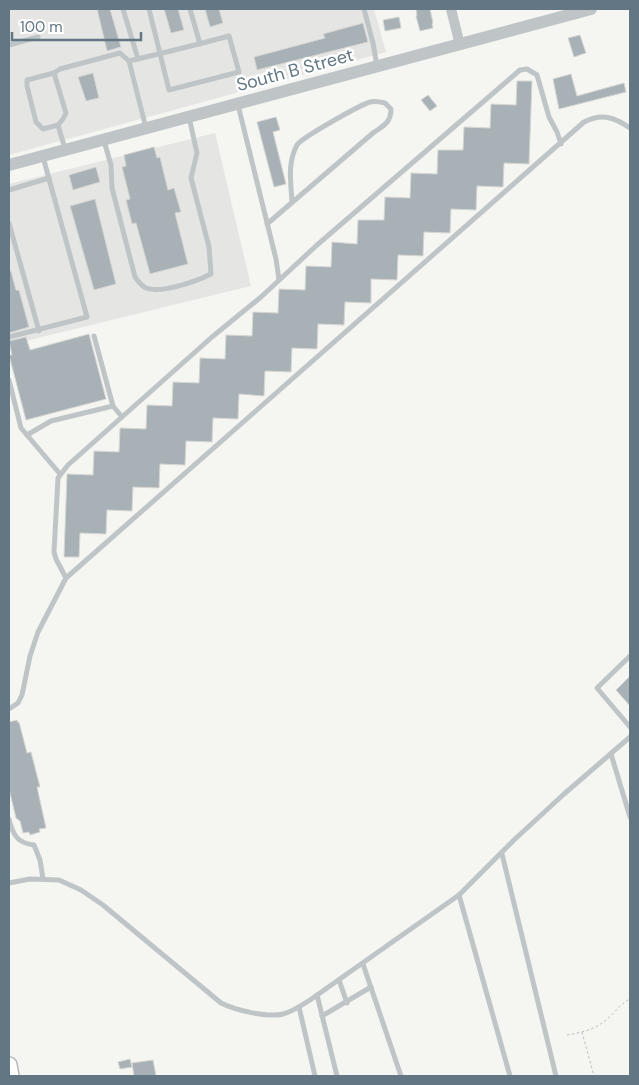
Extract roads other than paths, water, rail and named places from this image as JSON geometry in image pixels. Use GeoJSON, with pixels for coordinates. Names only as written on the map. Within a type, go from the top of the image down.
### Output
{"type":"FeatureCollection","features":[{"type":"Feature","properties":{"kind":"main road"},"geometry":{"type":"LineString","coordinates":[[9,1065],[11,1076]]}},
{"type":"Feature","properties":{"kind":"street"},"geometry":{"type":"LineString","coordinates":[[451,9],[460,45]]}},
{"type":"Feature","properties":{"kind":"street","name":"South B Street"},"geometry":{"type":"LineString","coordinates":[[9,165],[591,9]]}},
{"type":"Feature","properties":{"kind":"lane"},"geometry":{"type":"LineString","coordinates":[[123,9],[138,59]]}},
{"type":"Feature","properties":{"kind":"lane"},"geometry":{"type":"LineString","coordinates":[[129,62],[138,59],[160,54],[230,36],[239,72],[169,90],[160,54],[149,9]]}},
{"type":"Feature","properties":{"kind":"lane"},"geometry":{"type":"LineString","coordinates":[[190,9],[200,44]]}},
{"type":"Feature","properties":{"kind":"lane"},"geometry":{"type":"LineString","coordinates":[[364,9],[374,43],[377,67]]}},
{"type":"Feature","properties":{"kind":"lane"},"geometry":{"type":"LineString","coordinates":[[9,44],[38,36]]}},
{"type":"Feature","properties":{"kind":"lane"},"geometry":{"type":"LineString","coordinates":[[54,73],[66,113],[58,125],[43,129],[36,122],[27,86],[28,80],[54,73],[60,69],[120,53],[129,62],[146,128]]}},
{"type":"Feature","properties":{"kind":"lane"},"geometry":{"type":"LineString","coordinates":[[66,578],[55,556],[57,489],[60,474],[212,337],[261,297],[520,70],[527,69],[537,75],[549,117],[561,144]]}},
{"type":"Feature","properties":{"kind":"lane"},"geometry":{"type":"LineString","coordinates":[[267,224],[388,123],[391,109],[385,103],[371,101],[298,143],[291,161],[292,202]]}},
{"type":"Feature","properties":{"kind":"lane"},"geometry":{"type":"LineString","coordinates":[[238,104],[276,259],[279,280]]}},
{"type":"Feature","properties":{"kind":"lane"},"geometry":{"type":"LineString","coordinates":[[104,140],[111,166],[112,188],[135,276],[141,285],[146,288],[159,289],[199,280],[211,274],[209,248],[191,178],[197,154],[189,117]]}},
{"type":"Feature","properties":{"kind":"lane"},"geometry":{"type":"LineString","coordinates":[[9,709],[18,702],[22,695],[30,656],[38,632],[66,578],[584,122],[597,117],[610,117],[630,128]]}},
{"type":"Feature","properties":{"kind":"lane"},"geometry":{"type":"LineString","coordinates":[[58,125],[66,150]]}},
{"type":"Feature","properties":{"kind":"lane"},"geometry":{"type":"LineString","coordinates":[[9,337],[39,331],[87,317],[43,156]]}},
{"type":"Feature","properties":{"kind":"lane"},"geometry":{"type":"LineString","coordinates":[[9,190],[49,178]]}},
{"type":"Feature","properties":{"kind":"lane"},"geometry":{"type":"LineString","coordinates":[[9,223],[39,331]]}},
{"type":"Feature","properties":{"kind":"lane"},"geometry":{"type":"LineString","coordinates":[[94,336],[113,406],[122,417]]}},
{"type":"Feature","properties":{"kind":"lane"},"geometry":{"type":"LineString","coordinates":[[9,380],[19,424],[60,474]]}},
{"type":"Feature","properties":{"kind":"lane"},"geometry":{"type":"LineString","coordinates":[[27,435],[45,423],[113,406]]}},
{"type":"Feature","properties":{"kind":"lane"},"geometry":{"type":"LineString","coordinates":[[630,656],[597,688],[630,727]]}},
{"type":"Feature","properties":{"kind":"lane"},"geometry":{"type":"LineString","coordinates":[[9,882],[43,879],[59,880],[70,884],[91,896],[221,1003],[238,1010],[275,1015],[284,1014],[299,1007],[363,964],[459,895],[564,794],[630,737]]}},
{"type":"Feature","properties":{"kind":"lane"},"geometry":{"type":"LineString","coordinates":[[611,754],[630,817]]}},
{"type":"Feature","properties":{"kind":"lane"},"geometry":{"type":"LineString","coordinates":[[9,819],[12,832],[18,840],[34,845],[40,860],[43,879]]}},
{"type":"Feature","properties":{"kind":"lane"},"geometry":{"type":"LineString","coordinates":[[502,854],[556,1076]]}},
{"type":"Feature","properties":{"kind":"lane"},"geometry":{"type":"LineString","coordinates":[[459,895],[510,1076]]}},
{"type":"Feature","properties":{"kind":"lane"},"geometry":{"type":"LineString","coordinates":[[363,964],[400,1076]]}},
{"type":"Feature","properties":{"kind":"lane"},"geometry":{"type":"LineString","coordinates":[[339,980],[347,1002]]}},
{"type":"Feature","properties":{"kind":"lane"},"geometry":{"type":"LineString","coordinates":[[322,1016],[371,987]]}},
{"type":"Feature","properties":{"kind":"lane"},"geometry":{"type":"LineString","coordinates":[[317,995],[337,1076]]}},
{"type":"Feature","properties":{"kind":"lane"},"geometry":{"type":"LineString","coordinates":[[299,1007],[315,1076]]}}]}
